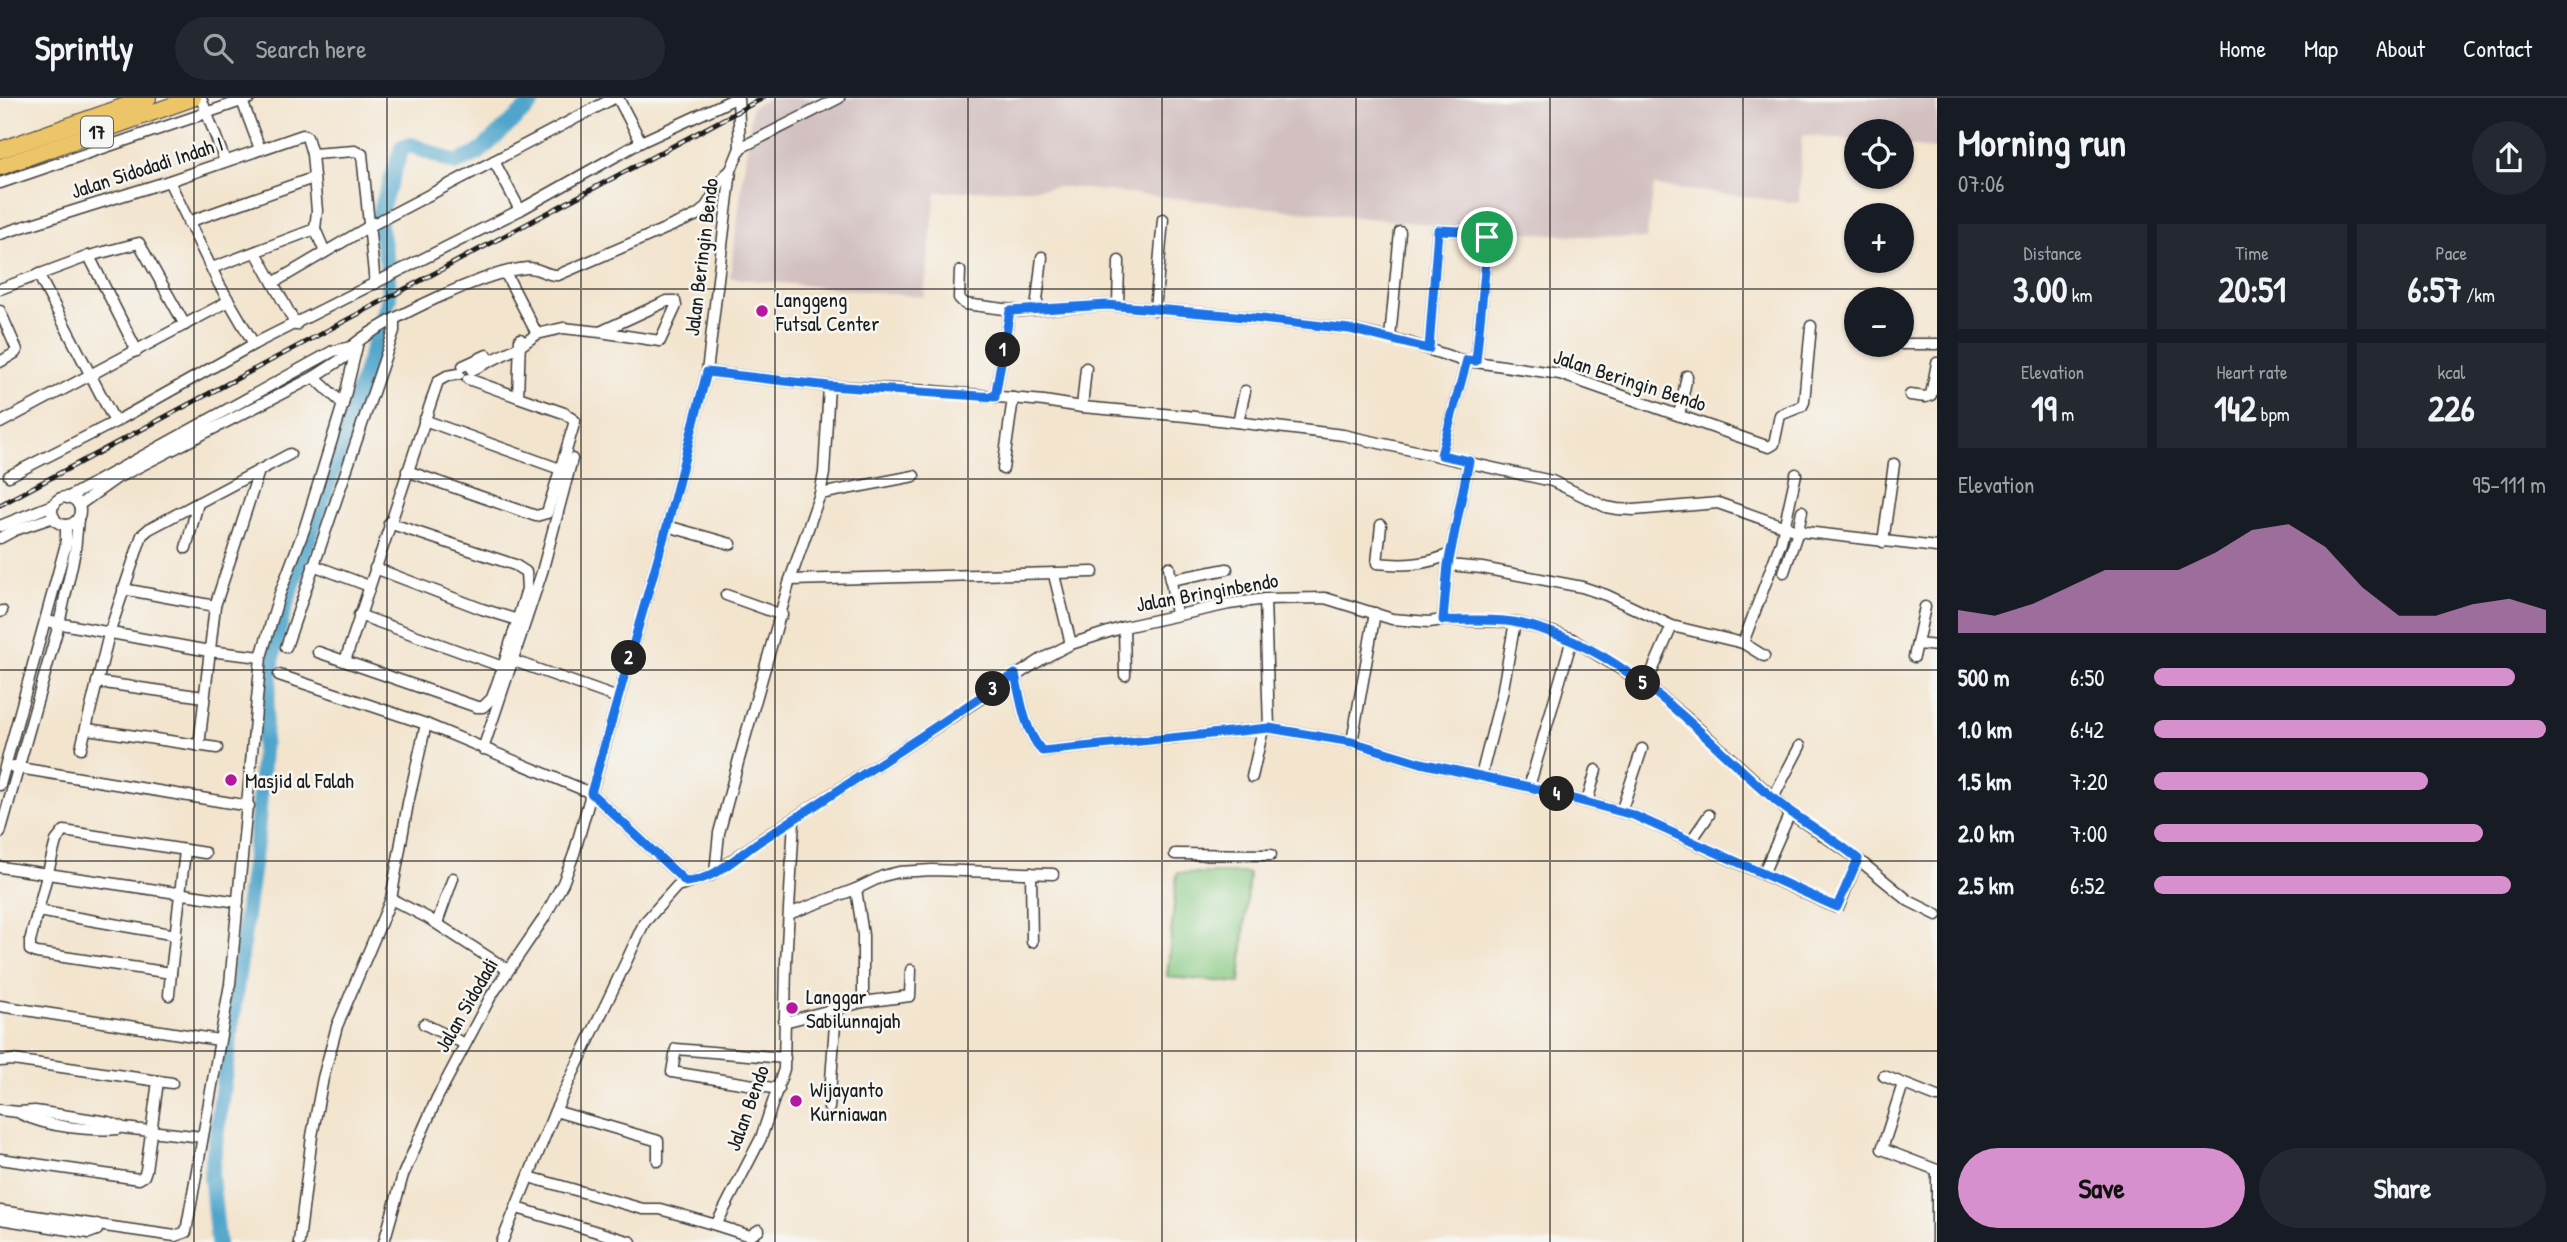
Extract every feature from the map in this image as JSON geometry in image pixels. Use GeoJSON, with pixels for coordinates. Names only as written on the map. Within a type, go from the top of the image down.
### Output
{"type":"FeatureCollection","features":[{"type":"Feature","properties":{"kind":"highway","name":"17"},"geometry":{"type":"LineString","coordinates":[[0,150],[148,98]]}},
{"type":"Feature","properties":{"kind":"highway","name":"17"},"geometry":{"type":"LineString","coordinates":[[0,167],[193,98]]}},
{"type":"Feature","properties":{"kind":"street"},"geometry":{"type":"LineString","coordinates":[[201,98],[225,161]]}},
{"type":"Feature","properties":{"kind":"street"},"geometry":{"type":"LineString","coordinates":[[273,283],[377,223],[616,98],[641,142]]}},
{"type":"Feature","properties":{"kind":"street"},"geometry":{"type":"LineString","coordinates":[[9,476],[115,422],[254,344],[520,210],[641,142],[737,98],[740,148],[839,98]]}},
{"type":"Feature","properties":{"kind":"street"},"geometry":{"type":"LineString","coordinates":[[0,183],[245,99],[260,149]]}},
{"type":"Feature","properties":{"kind":"street","name":"Jalan Sidodadi Indah I"},"geometry":{"type":"LineString","coordinates":[[0,234],[305,136],[312,155]]}},
{"type":"Feature","properties":{"kind":"street","name":"Jalan Beringin Bendo"},"geometry":{"type":"LineString","coordinates":[[689,441],[707,372],[731,170],[740,148]]}},
{"type":"Feature","properties":{"kind":"street"},"geometry":{"type":"LineString","coordinates":[[325,252],[316,229],[312,155],[355,151],[362,154],[377,223],[384,280]]}},
{"type":"Feature","properties":{"kind":"street"},"geometry":{"type":"LineString","coordinates":[[494,161],[520,210]]}},
{"type":"Feature","properties":{"kind":"street"},"geometry":{"type":"LineString","coordinates":[[0,526],[67,498],[332,351],[358,341],[409,312],[502,273],[531,268],[546,275],[558,275],[697,215],[708,207],[726,174],[731,170]]}},
{"type":"Feature","properties":{"kind":"street"},"geometry":{"type":"LineString","coordinates":[[188,222],[313,178]]}},
{"type":"Feature","properties":{"kind":"street"},"geometry":{"type":"LineString","coordinates":[[169,181],[229,301],[254,344]]}},
{"type":"Feature","properties":{"kind":"street"},"geometry":{"type":"LineString","coordinates":[[1155,310],[1163,219]]}},
{"type":"Feature","properties":{"kind":"street"},"geometry":{"type":"LineString","coordinates":[[212,268],[316,229]]}},
{"type":"Feature","properties":{"kind":"street"},"geometry":{"type":"LineString","coordinates":[[1429,349],[1438,230],[1484,232],[1488,241],[1471,361],[1441,455]]}},
{"type":"Feature","properties":{"kind":"street"},"geometry":{"type":"LineString","coordinates":[[1390,338],[1401,232]]}},
{"type":"Feature","properties":{"kind":"street"},"geometry":{"type":"LineString","coordinates":[[0,289],[89,256],[141,244],[185,325]]}},
{"type":"Feature","properties":{"kind":"street"},"geometry":{"type":"LineString","coordinates":[[256,252],[296,325]]}},
{"type":"Feature","properties":{"kind":"street"},"geometry":{"type":"LineString","coordinates":[[89,256],[136,351]]}},
{"type":"Feature","properties":{"kind":"street"},"geometry":{"type":"LineString","coordinates":[[1036,309],[1042,257]]}},
{"type":"Feature","properties":{"kind":"street"},"geometry":{"type":"LineString","coordinates":[[1118,306],[1119,261]]}},
{"type":"Feature","properties":{"kind":"street","name":"Jalan Beringin Bendo"},"geometry":{"type":"LineString","coordinates":[[960,271],[960,302],[965,304],[1010,311],[1118,306],[1317,325],[1390,338],[1471,361],[1560,373],[1766,446],[1772,446],[1780,415],[1802,406],[1804,402],[1811,326]]}},
{"type":"Feature","properties":{"kind":"street"},"geometry":{"type":"LineString","coordinates":[[502,273],[507,276],[526,340],[518,397]]}},
{"type":"Feature","properties":{"kind":"street"},"geometry":{"type":"LineString","coordinates":[[38,274],[115,422]]}},
{"type":"Feature","properties":{"kind":"street"},"geometry":{"type":"LineString","coordinates":[[0,424],[229,301]]}},
{"type":"Feature","properties":{"kind":"street"},"geometry":{"type":"LineString","coordinates":[[345,661],[438,381],[466,372],[526,340],[563,328],[660,341],[676,306],[675,301],[667,301],[600,332]]}},
{"type":"Feature","properties":{"kind":"street"},"geometry":{"type":"LineString","coordinates":[[0,310],[16,350],[0,362]]}},
{"type":"Feature","properties":{"kind":"street"},"geometry":{"type":"LineString","coordinates":[[995,397],[1010,311]]}},
{"type":"Feature","properties":{"kind":"street"},"geometry":{"type":"LineString","coordinates":[[286,647],[394,331],[389,323]]}},
{"type":"Feature","properties":{"kind":"street"},"geometry":{"type":"LineString","coordinates":[[79,505],[117,478],[320,373],[345,357],[358,341]]}},
{"type":"Feature","properties":{"kind":"street"},"geometry":{"type":"LineString","coordinates":[[0,1211],[182,1235],[188,1224],[230,984],[261,657],[343,404],[358,341]]}},
{"type":"Feature","properties":{"kind":"street"},"geometry":{"type":"LineString","coordinates":[[1914,344],[1937,344]]}},
{"type":"Feature","properties":{"kind":"street"},"geometry":{"type":"LineString","coordinates":[[318,360],[320,373],[343,404]]}},
{"type":"Feature","properties":{"kind":"street"},"geometry":{"type":"LineString","coordinates":[[1910,395],[1931,395],[1937,363]]}},
{"type":"Feature","properties":{"kind":"street"},"geometry":{"type":"LineString","coordinates":[[1082,407],[1086,368]]}},
{"type":"Feature","properties":{"kind":"street"},"geometry":{"type":"LineString","coordinates":[[407,471],[536,516],[543,516],[549,510],[574,426],[573,417],[518,397],[466,372]]}},
{"type":"Feature","properties":{"kind":"street"},"geometry":{"type":"LineString","coordinates":[[707,372],[829,386],[1013,398],[1343,435],[1552,481],[1606,507],[1634,510],[1718,503],[1791,529],[1937,547]]}},
{"type":"Feature","properties":{"kind":"street"},"geometry":{"type":"LineString","coordinates":[[1679,415],[1688,376]]}},
{"type":"Feature","properties":{"kind":"street"},"geometry":{"type":"LineString","coordinates":[[715,873],[719,833],[790,580],[820,494],[824,473],[829,386]]}},
{"type":"Feature","properties":{"kind":"street"},"geometry":{"type":"LineString","coordinates":[[1238,422],[1245,391]]}},
{"type":"Feature","properties":{"kind":"street"},"geometry":{"type":"LineString","coordinates":[[1003,469],[1013,398]]}},
{"type":"Feature","properties":{"kind":"street"},"geometry":{"type":"LineString","coordinates":[[424,420],[560,469]]}},
{"type":"Feature","properties":{"kind":"street","name":"Jalan Sidodadi"},"geometry":{"type":"LineString","coordinates":[[384,1242],[402,1175],[418,1137],[465,1044],[563,883],[574,854],[689,441]]}},
{"type":"Feature","properties":{"kind":"street"},"geometry":{"type":"LineString","coordinates":[[81,748],[109,634],[142,535],[290,454]]}},
{"type":"Feature","properties":{"kind":"street"},"geometry":{"type":"LineString","coordinates":[[483,748],[542,572],[572,459]]}},
{"type":"Feature","properties":{"kind":"street"},"geometry":{"type":"LineString","coordinates":[[1443,620],[1449,559],[1469,461]]}},
{"type":"Feature","properties":{"kind":"street"},"geometry":{"type":"LineString","coordinates":[[1883,542],[1894,464]]}},
{"type":"Feature","properties":{"kind":"street"},"geometry":{"type":"LineString","coordinates":[[199,746],[215,606],[259,471]]}},
{"type":"Feature","properties":{"kind":"street"},"geometry":{"type":"LineString","coordinates":[[1784,572],[1796,474]]}},
{"type":"Feature","properties":{"kind":"street"},"geometry":{"type":"LineString","coordinates":[[820,494],[914,476]]}},
{"type":"Feature","properties":{"kind":"street"},"geometry":{"type":"LineString","coordinates":[[67,498],[79,505]]}},
{"type":"Feature","properties":{"kind":"street"},"geometry":{"type":"LineString","coordinates":[[54,517],[55,503]]}},
{"type":"Feature","properties":{"kind":"street"},"geometry":{"type":"LineString","coordinates":[[186,548],[198,503]]}},
{"type":"Feature","properties":{"kind":"street"},"geometry":{"type":"LineString","coordinates":[[0,833],[59,624],[75,551],[79,505]]}},
{"type":"Feature","properties":{"kind":"street"},"geometry":{"type":"LineString","coordinates":[[1743,643],[1781,542],[1802,511]]}},
{"type":"Feature","properties":{"kind":"street"},"geometry":{"type":"LineString","coordinates":[[54,517],[66,525]]}},
{"type":"Feature","properties":{"kind":"street"},"geometry":{"type":"LineString","coordinates":[[0,538],[54,517]]}},
{"type":"Feature","properties":{"kind":"street"},"geometry":{"type":"LineString","coordinates":[[66,525],[78,519]]}},
{"type":"Feature","properties":{"kind":"street"},"geometry":{"type":"LineString","coordinates":[[318,652],[477,708],[483,707],[492,698],[527,589],[527,576],[523,569],[389,523]]}},
{"type":"Feature","properties":{"kind":"street"},"geometry":{"type":"LineString","coordinates":[[0,785],[3,765],[66,544],[66,525]]}},
{"type":"Feature","properties":{"kind":"street"},"geometry":{"type":"LineString","coordinates":[[1381,525],[1377,563],[1418,564],[1449,559],[1582,587],[1606,595],[1672,626],[1743,643],[1764,656]]}},
{"type":"Feature","properties":{"kind":"street"},"geometry":{"type":"LineString","coordinates":[[667,526],[731,544]]}},
{"type":"Feature","properties":{"kind":"street"},"geometry":{"type":"LineString","coordinates":[[313,565],[369,586]]}},
{"type":"Feature","properties":{"kind":"street"},"geometry":{"type":"LineString","coordinates":[[1169,567],[1177,615]]}},
{"type":"Feature","properties":{"kind":"street"},"geometry":{"type":"LineString","coordinates":[[375,568],[518,620]]}},
{"type":"Feature","properties":{"kind":"street"},"geometry":{"type":"LineString","coordinates":[[1170,580],[1227,569]]}},
{"type":"Feature","properties":{"kind":"street"},"geometry":{"type":"LineString","coordinates":[[790,580],[1093,572]]}},
{"type":"Feature","properties":{"kind":"street"},"geometry":{"type":"LineString","coordinates":[[1054,575],[1071,644]]}},
{"type":"Feature","properties":{"kind":"street"},"geometry":{"type":"LineString","coordinates":[[122,589],[215,606]]}},
{"type":"Feature","properties":{"kind":"street"},"geometry":{"type":"LineString","coordinates":[[726,595],[782,615]]}},
{"type":"Feature","properties":{"kind":"street","name":"Jalan Bringinbendo"},"geometry":{"type":"LineString","coordinates":[[686,882],[699,881],[715,873],[1015,674],[1071,644],[1124,626],[1265,599],[1325,598],[1392,619],[1515,622],[1572,639],[1646,685],[1688,719],[1790,813],[1862,863],[1909,901],[1937,915]]}},
{"type":"Feature","properties":{"kind":"street"},"geometry":{"type":"LineString","coordinates":[[1251,777],[1266,728],[1265,599]]}},
{"type":"Feature","properties":{"kind":"street"},"geometry":{"type":"LineString","coordinates":[[1914,657],[1924,607]]}},
{"type":"Feature","properties":{"kind":"street"},"geometry":{"type":"LineString","coordinates":[[1352,742],[1375,613]]}},
{"type":"Feature","properties":{"kind":"street"},"geometry":{"type":"LineString","coordinates":[[359,615],[503,667]]}},
{"type":"Feature","properties":{"kind":"street"},"geometry":{"type":"LineString","coordinates":[[46,621],[209,651],[261,657]]}},
{"type":"Feature","properties":{"kind":"street"},"geometry":{"type":"LineString","coordinates":[[1481,776],[1502,694],[1515,622]]}},
{"type":"Feature","properties":{"kind":"street"},"geometry":{"type":"LineString","coordinates":[[1124,626],[1125,675]]}},
{"type":"Feature","properties":{"kind":"street"},"geometry":{"type":"LineString","coordinates":[[1646,685],[1672,626]]}},
{"type":"Feature","properties":{"kind":"street"},"geometry":{"type":"LineString","coordinates":[[1529,787],[1572,639]]}},
{"type":"Feature","properties":{"kind":"street"},"geometry":{"type":"LineString","coordinates":[[1917,644],[1937,646]]}},
{"type":"Feature","properties":{"kind":"street"},"geometry":{"type":"LineString","coordinates":[[514,661],[618,698]]}},
{"type":"Feature","properties":{"kind":"street"},"geometry":{"type":"LineString","coordinates":[[1015,674],[1030,735],[1042,751],[1266,728],[1352,742],[1421,763],[1529,787],[1621,812],[1837,907],[1862,863]]}},
{"type":"Feature","properties":{"kind":"street"},"geometry":{"type":"LineString","coordinates":[[279,675],[426,724],[591,793],[686,882],[677,886],[644,923],[555,1111],[502,1242]]}},
{"type":"Feature","properties":{"kind":"street"},"geometry":{"type":"LineString","coordinates":[[97,682],[204,697]]}},
{"type":"Feature","properties":{"kind":"street"},"geometry":{"type":"LineString","coordinates":[[299,1242],[312,1136],[328,1055],[337,1026],[391,900],[408,803],[426,724]]}},
{"type":"Feature","properties":{"kind":"street"},"geometry":{"type":"LineString","coordinates":[[87,729],[217,748]]}},
{"type":"Feature","properties":{"kind":"street"},"geometry":{"type":"LineString","coordinates":[[1773,799],[1800,746]]}},
{"type":"Feature","properties":{"kind":"street"},"geometry":{"type":"LineString","coordinates":[[1621,812],[1642,749]]}},
{"type":"Feature","properties":{"kind":"street"},"geometry":{"type":"LineString","coordinates":[[3,765],[248,806]]}},
{"type":"Feature","properties":{"kind":"street"},"geometry":{"type":"LineString","coordinates":[[1587,802],[1596,770]]}},
{"type":"Feature","properties":{"kind":"street"},"geometry":{"type":"LineString","coordinates":[[1763,874],[1790,813]]}},
{"type":"Feature","properties":{"kind":"street"},"geometry":{"type":"LineString","coordinates":[[1690,841],[1709,815]]}},
{"type":"Feature","properties":{"kind":"street","name":"Jalan Bendo"},"geometry":{"type":"LineString","coordinates":[[716,1225],[761,1138],[779,1089],[785,1058],[784,1022],[794,820]]}},
{"type":"Feature","properties":{"kind":"street"},"geometry":{"type":"LineString","coordinates":[[171,973],[30,950],[56,841],[64,831],[205,853]]}},
{"type":"Feature","properties":{"kind":"street"},"geometry":{"type":"LineString","coordinates":[[169,995],[185,851]]}},
{"type":"Feature","properties":{"kind":"street"},"geometry":{"type":"LineString","coordinates":[[1175,854],[1271,855]]}},
{"type":"Feature","properties":{"kind":"street"},"geometry":{"type":"LineString","coordinates":[[0,867],[238,902]]}},
{"type":"Feature","properties":{"kind":"street"},"geometry":{"type":"LineString","coordinates":[[791,913],[899,872],[932,870],[1053,874]]}},
{"type":"Feature","properties":{"kind":"street"},"geometry":{"type":"LineString","coordinates":[[1031,873],[1032,942]]}},
{"type":"Feature","properties":{"kind":"street"},"geometry":{"type":"LineString","coordinates":[[437,923],[453,878]]}},
{"type":"Feature","properties":{"kind":"street"},"geometry":{"type":"LineString","coordinates":[[856,889],[863,934],[863,1002]]}},
{"type":"Feature","properties":{"kind":"street"},"geometry":{"type":"LineString","coordinates":[[391,900],[437,923],[508,970]]}},
{"type":"Feature","properties":{"kind":"street"},"geometry":{"type":"LineString","coordinates":[[38,911],[176,934]]}},
{"type":"Feature","properties":{"kind":"street"},"geometry":{"type":"LineString","coordinates":[[784,1022],[863,1002],[911,996],[911,970]]}},
{"type":"Feature","properties":{"kind":"street"},"geometry":{"type":"LineString","coordinates":[[0,1006],[219,1040]]}},
{"type":"Feature","properties":{"kind":"street"},"geometry":{"type":"LineString","coordinates":[[829,1108],[836,1010]]}},
{"type":"Feature","properties":{"kind":"street"},"geometry":{"type":"LineString","coordinates":[[424,1024],[465,1044]]}},
{"type":"Feature","properties":{"kind":"street"},"geometry":{"type":"LineString","coordinates":[[779,1089],[672,1072],[676,1049],[785,1058]]}},
{"type":"Feature","properties":{"kind":"street"},"geometry":{"type":"LineString","coordinates":[[0,1061],[13,1060],[172,1083]]}},
{"type":"Feature","properties":{"kind":"street"},"geometry":{"type":"LineString","coordinates":[[1884,1076],[1937,1097]]}},
{"type":"Feature","properties":{"kind":"street"},"geometry":{"type":"LineString","coordinates":[[0,1159],[131,1180],[139,1179],[144,1176],[146,1170],[158,1081]]}},
{"type":"Feature","properties":{"kind":"street"},"geometry":{"type":"LineString","coordinates":[[1903,1084],[1882,1149],[1937,1172],[1937,1242]]}},
{"type":"Feature","properties":{"kind":"street"},"geometry":{"type":"LineString","coordinates":[[0,1110],[19,1112],[38,1121],[103,1130],[124,1128],[202,1137]]}},
{"type":"Feature","properties":{"kind":"street"},"geometry":{"type":"LineString","coordinates":[[555,1111],[658,1141],[658,1161]]}},
{"type":"Feature","properties":{"kind":"street"},"geometry":{"type":"LineString","coordinates":[[528,1177],[643,1209],[660,1209],[750,1236],[759,1230]]}},
{"type":"Feature","properties":{"kind":"street"},"geometry":{"type":"LineString","coordinates":[[517,1208],[631,1242]]}},
{"type":"Feature","properties":{"kind":"street"},"geometry":{"type":"LineString","coordinates":[[0,1219],[89,1233],[97,1230],[97,1224]]}},
{"type":"Feature","properties":{"kind":"shaded area"},"geometry":{"type":"Polygon","coordinates":[[[769,98],[1937,98],[1937,149],[1914,147],[1914,119],[1844,119],[1844,140],[1802,135],[1799,203],[1654,186],[1646,239],[1493,231],[1067,187],[936,192],[924,297],[730,278],[752,107],[769,98]]]}},
{"type":"Feature","properties":{"kind":"green space"},"geometry":{"type":"Polygon","coordinates":[[[1177,873],[1249,873],[1240,983],[1167,977],[1177,873]]]}},
{"type":"Feature","properties":{"kind":"waterway"},"geometry":{"type":"LineString","coordinates":[[218,1242],[211,1175],[257,835],[266,707],[274,649],[283,613],[389,298],[387,262],[379,214],[402,148],[411,145],[456,163],[478,153],[530,105],[534,98]]}},
{"type":"Feature","properties":{"kind":"railway"},"geometry":{"type":"LineString","coordinates":[[0,505],[763,98]]}},
{"type":"Feature","properties":{"kind":"place","name":"Langgeng Futsal Center"},"geometry":{"type":"Point","coordinates":[762,311]}},
{"type":"Feature","properties":{"kind":"place","name":"Masjid al Falah"},"geometry":{"type":"Point","coordinates":[231,780]}},
{"type":"Feature","properties":{"kind":"place","name":"Langgar Sabilunnajah"},"geometry":{"type":"Point","coordinates":[792,1008]}},
{"type":"Feature","properties":{"kind":"place","name":"Wijayanto Kurniawan"},"geometry":{"type":"Point","coordinates":[796,1101]}},
{"type":"Feature","properties":{"kind":"route"},"geometry":{"type":"LineString","coordinates":[[1438,230],[1484,232],[1487,237],[1476,361],[1467,360],[1441,455],[1469,461],[1448,565],[1443,620],[1515,622],[1552,632],[1572,639],[1646,685],[1688,719],[1790,813],[1858,859],[1839,906],[1835,907],[1633,815],[1309,733],[1269,728],[1042,751],[1030,735],[1015,674],[899,753],[699,881],[686,882],[591,793],[667,526],[707,372],[829,386],[995,397],[1010,311],[1107,305],[1349,329],[1429,349],[1438,230]]}}]}
